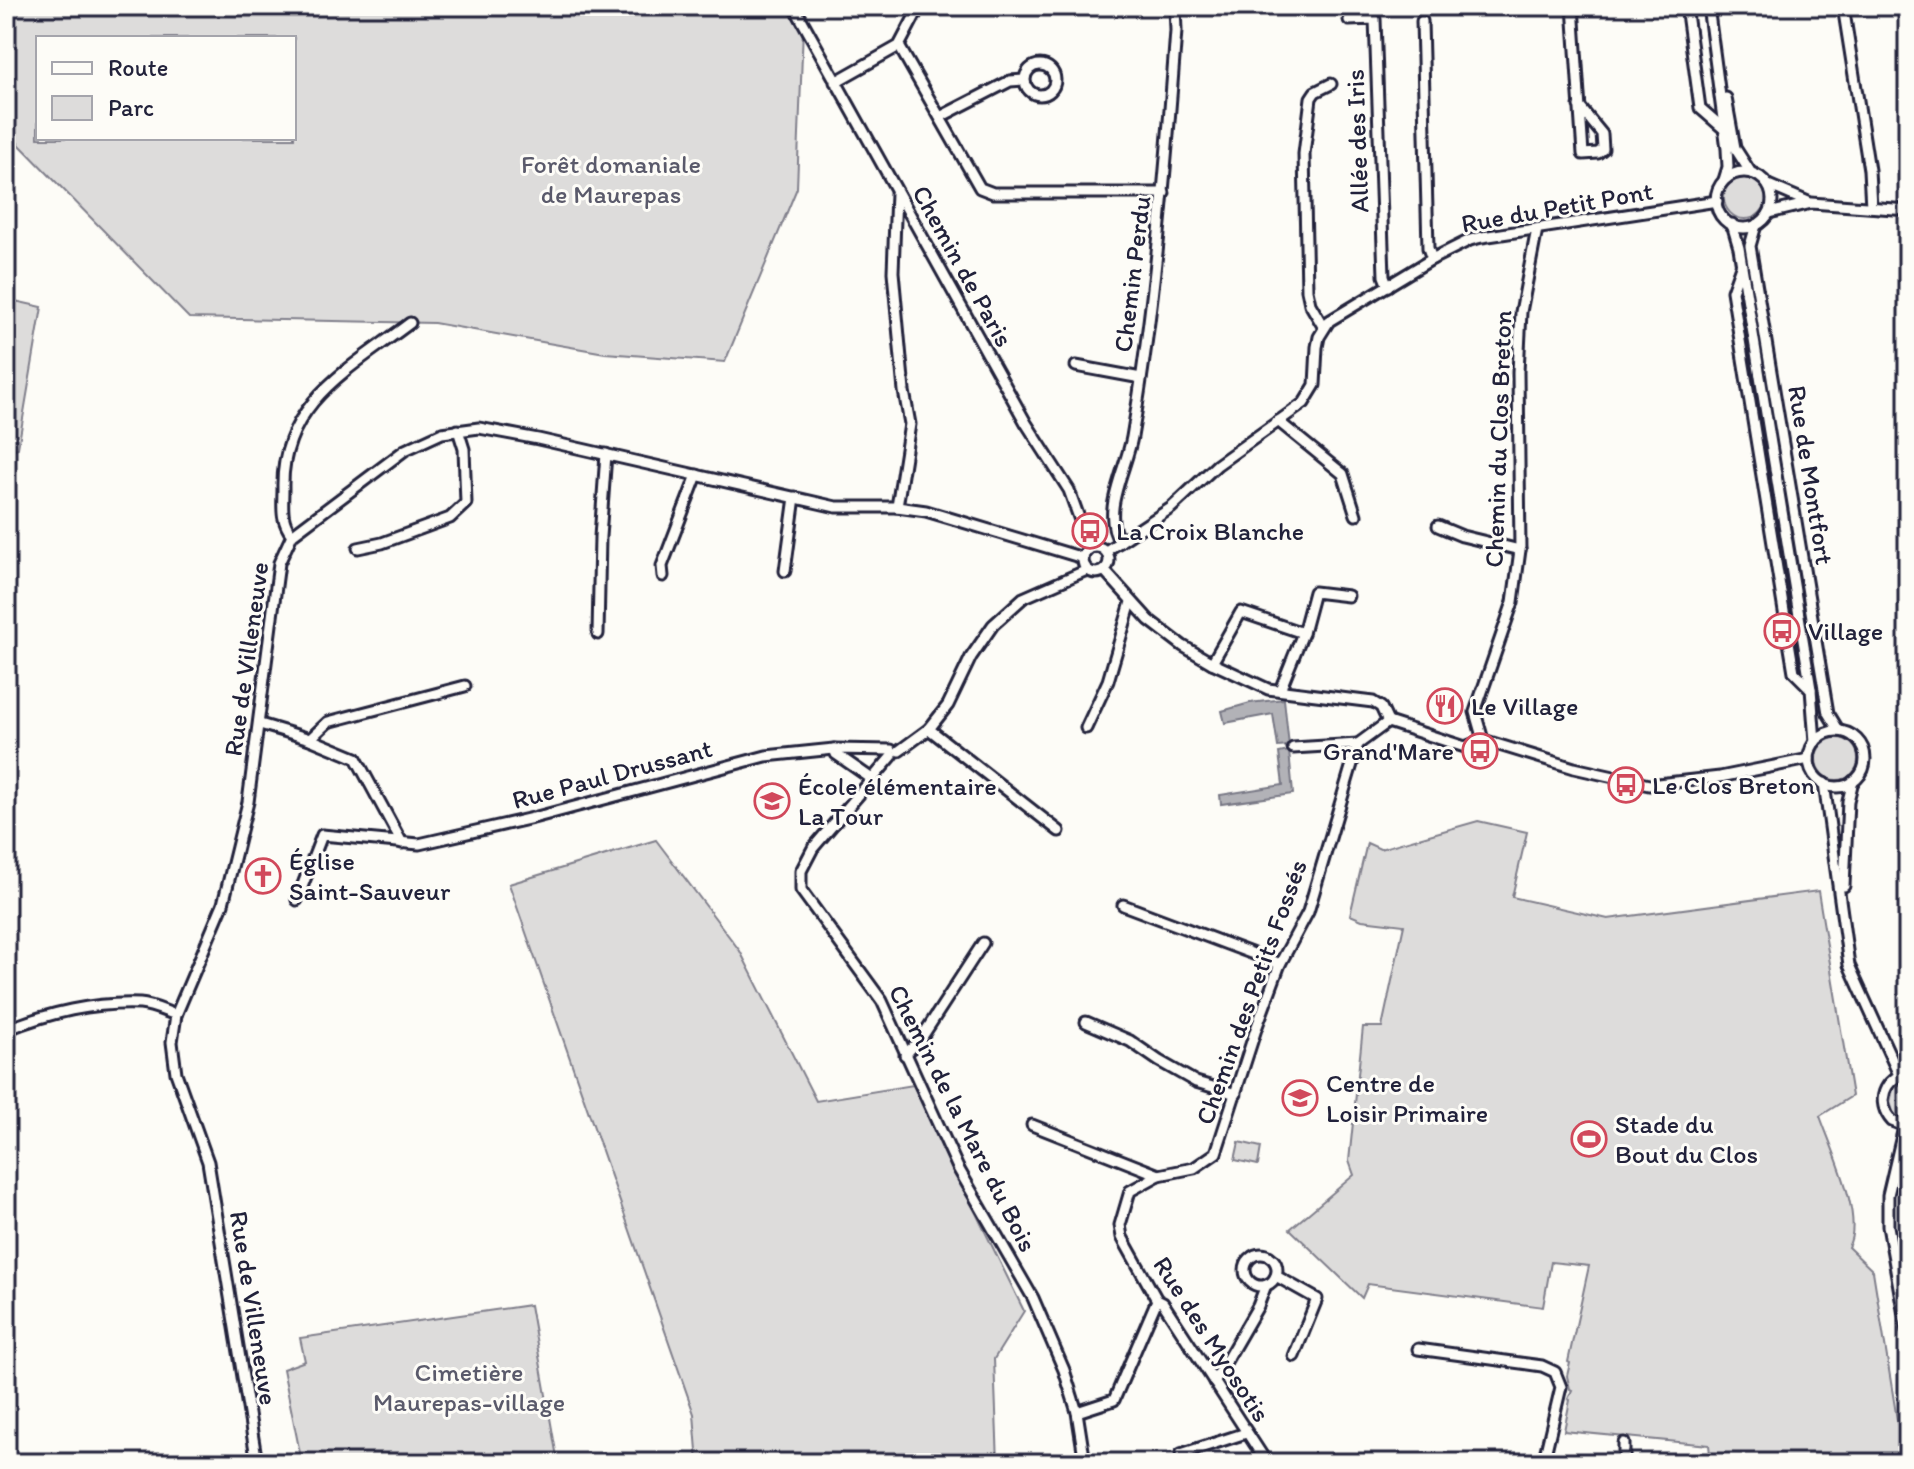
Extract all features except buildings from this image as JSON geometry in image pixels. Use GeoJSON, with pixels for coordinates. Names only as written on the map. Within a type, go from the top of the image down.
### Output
{"type":"FeatureCollection","features":[{"type":"Feature","properties":{"kind":"street","name":"Chemin de Paris"},"geometry":{"type":"LineString","coordinates":[[794,6],[1026,423],[1069,490],[1090,548]]}},
{"type":"Feature","properties":{"kind":"street"},"geometry":{"type":"LineString","coordinates":[[835,82],[899,46],[920,6]]}},
{"type":"Feature","properties":{"kind":"street","name":"Chemin Perdu"},"geometry":{"type":"LineString","coordinates":[[1120,542],[1113,532],[1112,518],[1131,442],[1164,193],[1176,31],[1175,6]]}},
{"type":"Feature","properties":{"kind":"street"},"geometry":{"type":"LineString","coordinates":[[1573,6],[1579,106],[1583,154],[1598,153],[1603,149],[1602,134],[1579,106]]}},
{"type":"Feature","properties":{"kind":"street"},"geometry":{"type":"LineString","coordinates":[[1686,6],[1700,108],[1723,128]]}},
{"type":"Feature","properties":{"kind":"street"},"geometry":{"type":"LineString","coordinates":[[1711,6],[1728,167],[1717,194],[1724,219],[1740,227],[1756,225],[1769,213],[1811,203],[1908,210]]}},
{"type":"Feature","properties":{"kind":"street"},"geometry":{"type":"LineString","coordinates":[[1711,6],[1735,148],[1751,173],[1768,185],[1811,203]]}},
{"type":"Feature","properties":{"kind":"street"},"geometry":{"type":"LineString","coordinates":[[1843,6],[1869,170],[1871,207]]}},
{"type":"Feature","properties":{"kind":"street","name":"Allée des Iris"},"geometry":{"type":"LineString","coordinates":[[1349,20],[1375,19],[1384,276],[1388,286]]}},
{"type":"Feature","properties":{"kind":"street"},"geometry":{"type":"LineString","coordinates":[[1422,21],[1428,248],[1432,259]]}},
{"type":"Feature","properties":{"kind":"street"},"geometry":{"type":"LineString","coordinates":[[899,46],[980,188],[993,193],[1164,193]]}},
{"type":"Feature","properties":{"kind":"street"},"geometry":{"type":"LineString","coordinates":[[940,117],[1010,81],[1024,80]]}},
{"type":"Feature","properties":{"kind":"street"},"geometry":{"type":"LineString","coordinates":[[1106,551],[1171,508],[1217,465],[1304,403],[1315,385],[1317,347],[1324,328],[1310,304],[1307,290],[1304,154],[1311,98],[1315,92],[1331,84]]}},
{"type":"Feature","properties":{"kind":"street"},"geometry":{"type":"LineString","coordinates":[[1724,180],[1732,175],[1751,173]]}},
{"type":"Feature","properties":{"kind":"street"},"geometry":{"type":"LineString","coordinates":[[1768,185],[1772,199],[1769,213]]}},
{"type":"Feature","properties":{"kind":"street"},"geometry":{"type":"LineString","coordinates":[[896,193],[893,272],[910,424],[897,507]]}},
{"type":"Feature","properties":{"kind":"street","name":"Rue du Petit Pont"},"geometry":{"type":"LineString","coordinates":[[1324,328],[1329,321],[1432,259],[1470,240],[1717,201]]}},
{"type":"Feature","properties":{"kind":"street","name":"Rue de Montfort"},"geometry":{"type":"LineString","coordinates":[[1732,224],[1742,263],[1732,291],[1794,672],[1811,689],[1815,742]]}},
{"type":"Feature","properties":{"kind":"street","name":"Rue de Montfort"},"geometry":{"type":"LineString","coordinates":[[1756,225],[1750,246],[1828,713],[1839,731]]}},
{"type":"Feature","properties":{"kind":"street","name":"Chemin du Clos Breton"},"geometry":{"type":"LineString","coordinates":[[1483,740],[1475,712],[1513,602],[1520,550],[1520,327],[1537,229]]}},
{"type":"Feature","properties":{"kind":"street"},"geometry":{"type":"LineString","coordinates":[[292,535],[284,525],[283,477],[289,447],[301,415],[322,390],[410,323]]}},
{"type":"Feature","properties":{"kind":"street"},"geometry":{"type":"LineString","coordinates":[[1076,366],[1141,378]]}},
{"type":"Feature","properties":{"kind":"street"},"geometry":{"type":"LineString","coordinates":[[1278,421],[1343,474],[1356,515]]}},
{"type":"Feature","properties":{"kind":"street","name":"Rue de Villeneuve"},"geometry":{"type":"LineString","coordinates":[[257,1463],[208,1162],[176,1073],[172,1042],[176,1015],[226,894],[248,802],[274,592],[279,563],[292,535],[405,450],[424,440],[458,430],[479,428],[836,507],[897,507],[926,511],[1083,558]]}},
{"type":"Feature","properties":{"kind":"street"},"geometry":{"type":"LineString","coordinates":[[358,548],[382,543],[450,518],[466,503],[464,449],[458,430]]}},
{"type":"Feature","properties":{"kind":"street"},"geometry":{"type":"LineString","coordinates":[[598,634],[606,454]]}},
{"type":"Feature","properties":{"kind":"street"},"geometry":{"type":"LineString","coordinates":[[663,576],[662,566],[697,475]]}},
{"type":"Feature","properties":{"kind":"street"},"geometry":{"type":"LineString","coordinates":[[785,571],[795,497]]}},
{"type":"Feature","properties":{"kind":"street"},"geometry":{"type":"LineString","coordinates":[[1438,526],[1462,536],[1520,550]]}},
{"type":"Feature","properties":{"kind":"street"},"geometry":{"type":"LineString","coordinates":[[834,749],[836,754],[872,779],[894,752],[929,729],[948,705],[971,657],[993,625],[1023,598],[1087,570],[1096,573],[1104,570],[1109,563],[1106,551],[1100,547],[1090,548],[1083,558],[1087,570]]}},
{"type":"Feature","properties":{"kind":"street"},"geometry":{"type":"LineString","coordinates":[[1104,570],[1131,602],[1172,638],[1212,663],[1268,689],[1373,702],[1381,707],[1388,722],[1465,747],[1483,740],[1574,768],[1649,785],[1720,777],[1809,759]]}},
{"type":"Feature","properties":{"kind":"street"},"geometry":{"type":"LineString","coordinates":[[1280,690],[1303,633],[1314,592],[1348,596]]}},
{"type":"Feature","properties":{"kind":"street"},"geometry":{"type":"LineString","coordinates":[[1086,728],[1108,681],[1131,602]]}},
{"type":"Feature","properties":{"kind":"street"},"geometry":{"type":"LineString","coordinates":[[1212,663],[1241,612],[1303,633]]}},
{"type":"Feature","properties":{"kind":"street"},"geometry":{"type":"LineString","coordinates":[[310,739],[328,722],[465,686]]}},
{"type":"Feature","properties":{"kind":"street"},"geometry":{"type":"LineString","coordinates":[[1293,748],[1358,744],[1388,722]]}},
{"type":"Feature","properties":{"kind":"street"},"geometry":{"type":"LineString","coordinates":[[260,724],[310,739],[356,758],[402,843]]}},
{"type":"Feature","properties":{"kind":"street"},"geometry":{"type":"LineString","coordinates":[[929,729],[1059,831]]}},
{"type":"Feature","properties":{"kind":"street"},"geometry":{"type":"LineString","coordinates":[[1842,913],[1848,801],[1853,781],[1863,768],[1863,751],[1854,737],[1839,731],[1821,735],[1809,759],[1813,773],[1824,783],[1842,786],[1853,781]]}},
{"type":"Feature","properties":{"kind":"street","name":"Chemin des Petits Fossés"},"geometry":{"type":"LineString","coordinates":[[1122,1237],[1120,1225],[1130,1191],[1159,1175],[1194,1168],[1216,1153],[1280,964],[1308,912],[1358,744]]}},
{"type":"Feature","properties":{"kind":"street","name":"Rue Paul Drussant"},"geometry":{"type":"LineString","coordinates":[[297,900],[322,835],[419,844],[533,818],[766,756],[834,749],[894,752]]}},
{"type":"Feature","properties":{"kind":"street","name":"Chemin de la Mare du Bois"},"geometry":{"type":"LineString","coordinates":[[872,779],[813,848],[801,871],[801,890],[882,1001],[958,1168],[1033,1298],[1064,1370],[1077,1412],[1085,1463]]}},
{"type":"Feature","properties":{"kind":"street"},"geometry":{"type":"LineString","coordinates":[[1824,783],[1849,965],[1903,1074],[1887,1086],[1883,1102],[1887,1115],[1906,1127],[1888,1195],[1888,1226],[1908,1337]]}},
{"type":"Feature","properties":{"kind":"street"},"geometry":{"type":"LineString","coordinates":[[1123,905],[1280,964]]}},
{"type":"Feature","properties":{"kind":"street"},"geometry":{"type":"LineString","coordinates":[[905,1055],[922,1037],[983,943]]}},
{"type":"Feature","properties":{"kind":"street"},"geometry":{"type":"LineString","coordinates":[[6,1030],[41,1016],[97,1007],[141,1004],[176,1015]]}},
{"type":"Feature","properties":{"kind":"street"},"geometry":{"type":"LineString","coordinates":[[1086,1022],[1130,1041],[1196,1082],[1236,1094]]}},
{"type":"Feature","properties":{"kind":"street"},"geometry":{"type":"LineString","coordinates":[[1032,1125],[1159,1175]]}},
{"type":"Feature","properties":{"kind":"street","name":"Rue des Myosotis"},"geometry":{"type":"LineString","coordinates":[[1122,1237],[1157,1300],[1163,1303],[1267,1463]]}},
{"type":"Feature","properties":{"kind":"street"},"geometry":{"type":"LineString","coordinates":[[1214,1382],[1258,1306],[1266,1285],[1276,1276],[1276,1266],[1270,1257],[1260,1254],[1250,1258],[1245,1267],[1247,1278],[1256,1285],[1266,1285]]}},
{"type":"Feature","properties":{"kind":"street"},"geometry":{"type":"LineString","coordinates":[[1276,1276],[1317,1299],[1294,1356]]}},
{"type":"Feature","properties":{"kind":"street"},"geometry":{"type":"LineString","coordinates":[[1077,1412],[1114,1400],[1157,1300]]}},
{"type":"Feature","properties":{"kind":"street"},"geometry":{"type":"LineString","coordinates":[[1418,1349],[1542,1366],[1555,1372],[1561,1387],[1543,1463]]}},
{"type":"Feature","properties":{"kind":"street"},"geometry":{"type":"LineString","coordinates":[[1181,1454],[1246,1433]]}},
{"type":"Feature","properties":{"kind":"street"},"geometry":{"type":"LineString","coordinates":[[1624,1443],[1624,1463]]}},
{"type":"Feature","properties":{"kind":"green space","name":"Forêt domaniale de Maurepas"},"geometry":{"type":"Polygon","coordinates":[[[6,6],[794,6],[803,27],[797,188],[725,362],[605,353],[434,323],[189,318],[11,136],[6,171],[6,6]]]}},
{"type":"Feature","properties":{"kind":"green space"},"geometry":{"type":"Polygon","coordinates":[[[1745,177],[1760,183],[1766,198],[1760,213],[1745,219],[1730,213],[1724,198],[1730,183],[1745,177]]]}},
{"type":"Feature","properties":{"kind":"green space"},"geometry":{"type":"Polygon","coordinates":[[[6,299],[42,307],[18,448],[6,451],[6,299]]]}},
{"type":"Feature","properties":{"kind":"green space"},"geometry":{"type":"Polygon","coordinates":[[[1837,738],[1852,744],[1858,759],[1852,774],[1837,780],[1822,774],[1816,759],[1822,744],[1837,738]]]}},
{"type":"Feature","properties":{"kind":"green space","name":"Stade du Bout du Clos"},"geometry":{"type":"Polygon","coordinates":[[[1478,821],[1527,832],[1512,897],[1608,919],[1818,891],[1852,1096],[1820,1116],[1850,1201],[1852,1234],[1848,1247],[1873,1271],[1904,1463],[1711,1463],[1709,1445],[1564,1431],[1572,1390],[1567,1376],[1568,1362],[1589,1266],[1551,1262],[1543,1307],[1368,1284],[1362,1298],[1290,1229],[1354,1175],[1349,1161],[1363,1027],[1382,1027],[1404,925],[1362,920],[1350,915],[1367,843],[1380,849],[1478,821]]]}},
{"type":"Feature","properties":{"kind":"green space"},"geometry":{"type":"Polygon","coordinates":[[[656,840],[740,951],[816,1101],[913,1085],[1024,1311],[994,1359],[998,1463],[698,1463],[694,1414],[509,884],[656,840]]]}},
{"type":"Feature","properties":{"kind":"green space"},"geometry":{"type":"Polygon","coordinates":[[[1908,1081],[1908,1122],[1894,1115],[1890,1102],[1893,1089],[1908,1081]]]}},
{"type":"Feature","properties":{"kind":"green space"},"geometry":{"type":"Polygon","coordinates":[[[1239,1142],[1261,1147],[1258,1165],[1235,1160],[1239,1142]]]}},
{"type":"Feature","properties":{"kind":"green space","name":"Cimetière Maurepas-village"},"geometry":{"type":"Polygon","coordinates":[[[530,1305],[558,1463],[456,1463],[454,1459],[431,1463],[302,1463],[283,1369],[305,1361],[300,1338],[530,1305]]]}},
{"type":"Feature","properties":{"kind":"shaded area"},"geometry":{"type":"Polygon","coordinates":[[[1284,699],[1289,746],[1278,747],[1273,714],[1225,723],[1222,711],[1250,703],[1284,699]]]}},
{"type":"Feature","properties":{"kind":"shaded area"},"geometry":{"type":"Polygon","coordinates":[[[1289,751],[1293,794],[1221,804],[1220,795],[1283,785],[1279,753],[1289,751]]]}},
{"type":"Feature","properties":{"kind":"place","name":"La Croix Blanche"},"geometry":{"type":"Point","coordinates":[1090,531]}},
{"type":"Feature","properties":{"kind":"place","name":"Village"},"geometry":{"type":"Point","coordinates":[1782,631]}},
{"type":"Feature","properties":{"kind":"place","name":"Le Village"},"geometry":{"type":"Point","coordinates":[1445,706]}},
{"type":"Feature","properties":{"kind":"place","name":"Grand'Mare"},"geometry":{"type":"Point","coordinates":[1480,751]}},
{"type":"Feature","properties":{"kind":"place","name":"Le Clos Breton"},"geometry":{"type":"Point","coordinates":[1626,785]}},
{"type":"Feature","properties":{"kind":"place","name":"École élémentaire La Tour"},"geometry":{"type":"Point","coordinates":[772,801]}},
{"type":"Feature","properties":{"kind":"place","name":"Église Saint-Sauveur"},"geometry":{"type":"Point","coordinates":[263,876]}},
{"type":"Feature","properties":{"kind":"place","name":"Centre de Loisir Primaire"},"geometry":{"type":"Point","coordinates":[1300,1098]}},
{"type":"Feature","properties":{"kind":"place","name":"Stade du Bout du Clos"},"geometry":{"type":"Point","coordinates":[1589,1139]}}]}
